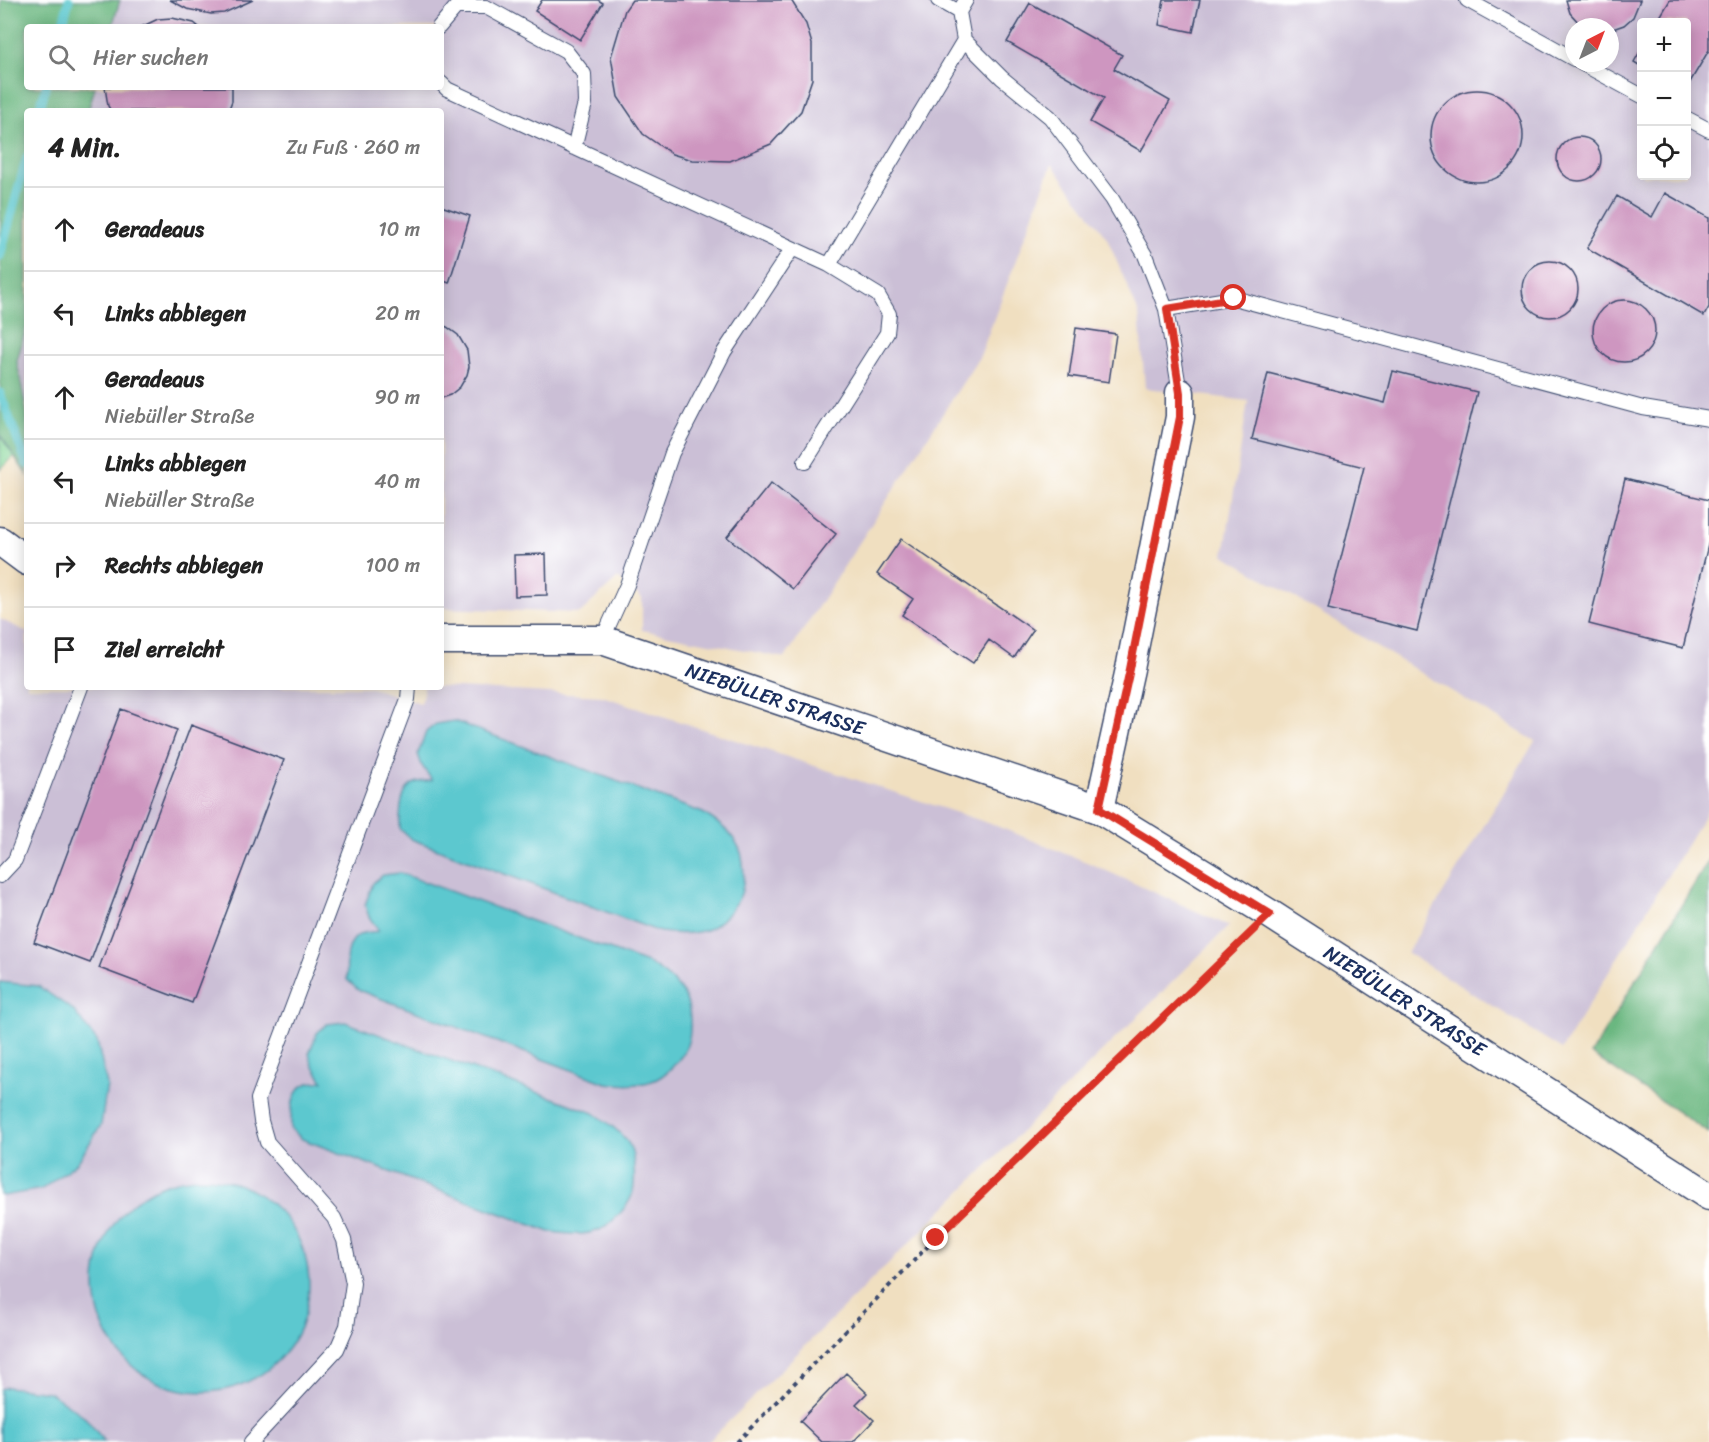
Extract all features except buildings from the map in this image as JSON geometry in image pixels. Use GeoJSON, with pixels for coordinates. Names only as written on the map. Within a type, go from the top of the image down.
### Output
{"type":"FeatureCollection","features":[{"type":"Feature","properties":{"kind":"street"},"geometry":{"type":"LineString","coordinates":[[1099,809],[1178,428],[1180,393]]}},
{"type":"Feature","properties":{"kind":"street"},"geometry":{"type":"LineString","coordinates":[[0,541],[24,559]]}},
{"type":"Feature","properties":{"kind":"street","name":"NIEBÜLLER STRASSE"},"geometry":{"type":"LineString","coordinates":[[444,640],[602,640],[1099,809],[1270,914],[1709,1196]]}},
{"type":"Feature","properties":{"kind":"lane"},"geometry":{"type":"LineString","coordinates":[[829,265],[964,40],[963,6],[938,0]]}},
{"type":"Feature","properties":{"kind":"lane"},"geometry":{"type":"LineString","coordinates":[[1467,0],[1565,54]]}},
{"type":"Feature","properties":{"kind":"lane"},"geometry":{"type":"LineString","coordinates":[[442,24],[456,7],[486,7],[566,51],[584,74],[585,104],[574,147]]}},
{"type":"Feature","properties":{"kind":"lane"},"geometry":{"type":"LineString","coordinates":[[964,40],[1002,78],[1050,117],[1105,190],[1145,255],[1167,309],[1180,393]]}},
{"type":"Feature","properties":{"kind":"lane"},"geometry":{"type":"LineString","coordinates":[[1597,72],[1637,94]]}},
{"type":"Feature","properties":{"kind":"lane"},"geometry":{"type":"LineString","coordinates":[[444,86],[829,265],[878,295],[889,314],[887,333],[805,462]]}},
{"type":"Feature","properties":{"kind":"lane"},"geometry":{"type":"LineString","coordinates":[[1691,121],[1709,130]]}},
{"type":"Feature","properties":{"kind":"lane"},"geometry":{"type":"LineString","coordinates":[[602,640],[627,585],[672,453],[724,352],[792,249]]}},
{"type":"Feature","properties":{"kind":"lane"},"geometry":{"type":"LineString","coordinates":[[1167,309],[1234,298],[1642,408],[1709,419]]}},
{"type":"Feature","properties":{"kind":"lane"},"geometry":{"type":"LineString","coordinates":[[0,876],[15,860],[80,690]]}},
{"type":"Feature","properties":{"kind":"lane"},"geometry":{"type":"LineString","coordinates":[[251,1442],[337,1349],[347,1326],[353,1283],[344,1240],[334,1218],[267,1143],[258,1099],[410,690]]}},
{"type":"Feature","properties":{"kind":"path"},"geometry":{"type":"LineString","coordinates":[[737,1442],[936,1238],[1270,914]]}},
{"type":"Feature","properties":{"kind":"shaded area"},"geometry":{"type":"Polygon","coordinates":[[[120,0],[1709,0],[1709,808],[1562,1049],[1407,953],[1535,741],[1224,555],[1248,401],[1145,388],[1139,314],[1107,238],[1052,164],[980,356],[785,658],[642,630],[642,598],[618,578],[580,613],[444,608],[444,108],[89,108],[94,90],[444,90],[444,24],[113,24],[120,0]]]}},
{"type":"Feature","properties":{"kind":"shaded area"},"geometry":{"type":"Polygon","coordinates":[[[24,335],[24,399],[17,361],[24,335]]]}},
{"type":"Feature","properties":{"kind":"shaded area"},"geometry":{"type":"Polygon","coordinates":[[[0,619],[24,631],[24,690],[378,690],[421,703],[423,690],[444,690],[444,687],[602,696],[994,825],[1089,863],[1229,926],[708,1442],[0,1442],[0,619]]]}},
{"type":"Feature","properties":{"kind":"green space"},"geometry":{"type":"Polygon","coordinates":[[[1,0],[120,0],[113,24],[24,24],[24,90],[94,90],[89,108],[24,108],[24,335],[17,361],[24,399],[24,471],[0,435],[1,0]]]}},
{"type":"Feature","properties":{"kind":"green space"},"geometry":{"type":"Polygon","coordinates":[[[0,435],[14,456],[0,470],[0,435]]]}},
{"type":"Feature","properties":{"kind":"green space"},"geometry":{"type":"Polygon","coordinates":[[[1709,860],[1709,1133],[1591,1054],[1709,860]]]}},
{"type":"Feature","properties":{"kind":"water"},"geometry":{"type":"Polygon","coordinates":[[[454,721],[708,816],[730,835],[742,855],[743,882],[741,894],[735,905],[721,920],[706,930],[683,934],[660,932],[411,839],[400,829],[401,808],[407,789],[418,782],[432,780],[422,766],[418,754],[426,732],[436,724],[454,721]]]}},
{"type":"Feature","properties":{"kind":"water"},"geometry":{"type":"Polygon","coordinates":[[[400,873],[650,964],[673,981],[686,1000],[690,1033],[682,1056],[668,1071],[652,1081],[629,1085],[606,1083],[358,990],[347,980],[347,959],[350,946],[358,936],[379,931],[369,917],[365,905],[373,883],[383,875],[400,873]]]}},
{"type":"Feature","properties":{"kind":"water"},"geometry":{"type":"Polygon","coordinates":[[[0,982],[38,986],[73,1010],[97,1041],[107,1085],[101,1125],[78,1162],[42,1189],[3,1196],[0,1195],[0,982]]]}},
{"type":"Feature","properties":{"kind":"water"},"geometry":{"type":"Polygon","coordinates":[[[345,1022],[594,1113],[617,1131],[631,1149],[634,1162],[634,1184],[627,1205],[612,1221],[597,1231],[579,1234],[550,1232],[302,1139],[291,1129],[295,1096],[303,1086],[323,1081],[313,1066],[309,1054],[317,1033],[327,1024],[345,1022]]]}},
{"type":"Feature","properties":{"kind":"water"},"geometry":{"type":"Polygon","coordinates":[[[202,1178],[223,1180],[243,1186],[261,1196],[284,1217],[301,1244],[307,1264],[309,1285],[307,1306],[301,1326],[291,1344],[270,1367],[243,1384],[223,1390],[202,1392],[181,1390],[161,1384],[143,1374],[120,1353],[103,1326],[97,1306],[95,1285],[97,1264],[103,1244],[113,1226],[134,1203],[161,1186],[181,1180],[202,1178]]]}},
{"type":"Feature","properties":{"kind":"water"},"geometry":{"type":"Polygon","coordinates":[[[7,1387],[49,1392],[84,1416],[105,1442],[0,1442],[0,1389],[7,1387]]]}},
{"type":"Feature","properties":{"kind":"waterway"},"geometry":{"type":"LineString","coordinates":[[63,24],[69,0]]}},
{"type":"Feature","properties":{"kind":"waterway"},"geometry":{"type":"LineString","coordinates":[[40,108],[45,90]]}},
{"type":"Feature","properties":{"kind":"waterway"},"geometry":{"type":"LineString","coordinates":[[0,256],[24,168]]}},
{"type":"Feature","properties":{"kind":"waterway"},"geometry":{"type":"LineString","coordinates":[[0,393],[24,456]]}},
{"type":"Feature","properties":{"kind":"route"},"geometry":{"type":"LineString","coordinates":[[936,1238],[1270,914],[1099,809],[1130,669],[1180,417],[1180,393],[1167,309],[1234,298]]}}]}
